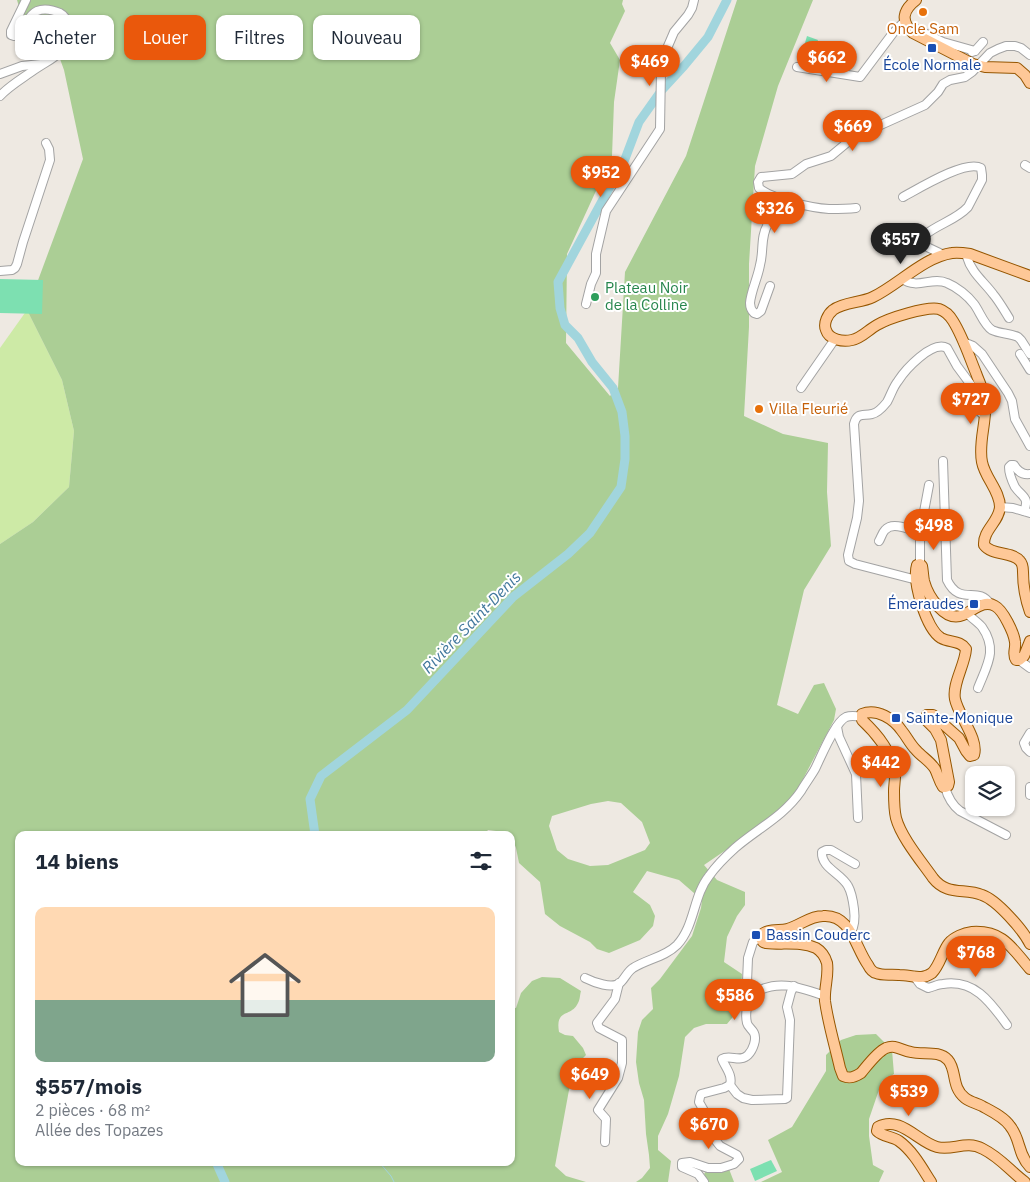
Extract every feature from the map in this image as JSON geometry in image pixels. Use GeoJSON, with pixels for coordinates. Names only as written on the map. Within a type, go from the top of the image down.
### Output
{"type":"FeatureCollection","features":[{"type":"Feature","properties":{"kind":"main road"},"geometry":{"type":"LineString","coordinates":[[916,0],[910,4],[904,15],[907,25],[913,33],[978,66],[1017,68],[1026,75],[1030,84]]}},
{"type":"Feature","properties":{"kind":"main road"},"geometry":{"type":"LineString","coordinates":[[1030,276],[970,254],[956,252],[944,255],[922,266],[874,297],[834,309],[826,321],[826,330],[829,335],[843,341],[861,337],[876,325],[887,320],[933,308],[948,315],[952,320],[963,342],[985,401],[981,449],[982,464],[1000,507],[998,518],[985,536],[984,545],[988,549],[1016,557],[1021,562],[1023,568],[1023,588],[1030,612]]}},
{"type":"Feature","properties":{"kind":"main road"},"geometry":{"type":"LineString","coordinates":[[1030,641],[1024,656],[1020,660],[1016,660],[1013,655],[1015,643],[1011,630],[1001,611],[996,606],[990,604],[979,606],[962,616],[947,614],[931,598],[924,581],[922,566],[920,564],[917,565],[915,569],[918,590],[930,625],[936,634],[944,640],[960,643],[966,649],[956,683],[955,699],[971,736],[975,750],[974,755],[970,756],[959,738],[933,715],[927,715],[926,720],[941,740],[949,782],[948,786],[943,787],[932,765],[916,750],[902,730],[888,717],[875,712],[862,714],[862,720],[877,736],[892,760],[895,777],[895,809],[899,828],[933,878],[944,888],[981,894],[987,897],[1021,929],[1030,944]]}},
{"type":"Feature","properties":{"kind":"main road"},"geometry":{"type":"LineString","coordinates":[[1030,968],[1016,950],[998,936],[984,932],[968,933],[952,940],[932,973],[921,977],[884,975],[872,971],[861,955],[851,932],[842,922],[831,916],[824,915],[808,920],[796,927],[765,932],[760,937],[766,943],[792,943],[816,948],[823,953],[827,968],[826,1007],[843,1076],[850,1078],[857,1076],[882,1051],[890,1047],[900,1048],[913,1053],[936,1054],[949,1061],[954,1081],[964,1097],[992,1112],[1010,1125],[1023,1158],[1030,1167]]}},
{"type":"Feature","properties":{"kind":"main road"},"geometry":{"type":"LineString","coordinates":[[931,1182],[907,1148],[897,1139],[880,1134],[877,1131],[878,1127],[886,1124],[902,1127],[938,1147],[944,1148],[965,1144],[981,1148],[1001,1160],[1025,1182]]}},
{"type":"Feature","properties":{"kind":"street"},"geometry":{"type":"LineString","coordinates":[[0,96],[25,76],[55,58],[64,48],[69,31],[68,21],[62,14],[47,10],[38,11],[30,15],[20,33],[12,36],[11,31],[26,0]]}},
{"type":"Feature","properties":{"kind":"street"},"geometry":{"type":"LineString","coordinates":[[586,304],[596,273],[596,254],[606,211],[660,129],[661,69],[665,52],[674,32],[692,8],[694,0]]}},
{"type":"Feature","properties":{"kind":"street"},"geometry":{"type":"LineString","coordinates":[[798,67],[860,77],[893,33],[907,25],[943,42],[975,51]]}},
{"type":"Feature","properties":{"kind":"street"},"geometry":{"type":"LineString","coordinates":[[959,57],[975,51],[983,42]]}},
{"type":"Feature","properties":{"kind":"street"},"geometry":{"type":"LineString","coordinates":[[856,208],[828,209],[792,202],[764,192],[759,188],[758,182],[761,177],[792,174],[806,164],[831,156],[848,141],[925,104],[938,92],[943,84],[972,72],[990,53],[1006,46],[1015,46],[1022,48],[1030,55]]}},
{"type":"Feature","properties":{"kind":"street"},"geometry":{"type":"LineString","coordinates":[[0,74],[26,65],[45,63]]}},
{"type":"Feature","properties":{"kind":"street"},"geometry":{"type":"LineString","coordinates":[[0,271],[12,270],[17,264],[22,242],[50,160],[49,149],[46,143]]}},
{"type":"Feature","properties":{"kind":"street"},"geometry":{"type":"LineString","coordinates":[[903,197],[954,171],[971,166],[981,168],[982,180],[968,207],[957,216],[925,235],[925,246],[944,255]]}},
{"type":"Feature","properties":{"kind":"street"},"geometry":{"type":"LineString","coordinates":[[770,286],[761,311],[754,314],[750,303],[761,263],[764,233],[774,213],[788,208],[792,202]]}},
{"type":"Feature","properties":{"kind":"street"},"geometry":{"type":"LineString","coordinates":[[970,254],[967,257],[971,267],[992,292],[1009,318]]}},
{"type":"Feature","properties":{"kind":"street"},"geometry":{"type":"LineString","coordinates":[[902,278],[914,284],[936,281],[949,283],[974,303],[991,329],[1015,335],[1021,340],[1030,354]]}},
{"type":"Feature","properties":{"kind":"street"},"geometry":{"type":"LineString","coordinates":[[801,388],[835,339]]}},
{"type":"Feature","properties":{"kind":"street"},"geometry":{"type":"LineString","coordinates":[[963,342],[982,354],[1008,393],[1012,401],[1015,419],[1029,444]]}},
{"type":"Feature","properties":{"kind":"street"},"geometry":{"type":"LineString","coordinates":[[917,580],[855,564],[848,560],[859,500],[854,424],[856,419],[861,415],[872,414],[881,409],[903,374],[922,355],[935,347],[941,346],[949,351],[957,366],[974,389],[978,398],[980,412],[984,416]]}},
{"type":"Feature","properties":{"kind":"street"},"geometry":{"type":"LineString","coordinates":[[1020,354],[1030,370]]}},
{"type":"Feature","properties":{"kind":"street"},"geometry":{"type":"LineString","coordinates":[[943,461],[947,580],[952,588],[960,594],[966,596],[980,595],[987,599],[990,604]]}},
{"type":"Feature","properties":{"kind":"street"},"geometry":{"type":"LineString","coordinates":[[1000,507],[1027,512],[1026,499],[1016,487],[1009,467],[1014,465],[1017,470],[1024,474],[1030,474]]}},
{"type":"Feature","properties":{"kind":"street"},"geometry":{"type":"LineString","coordinates":[[920,564],[920,533],[928,485]]}},
{"type":"Feature","properties":{"kind":"street"},"geometry":{"type":"LineString","coordinates":[[879,541],[884,530],[890,527],[896,526],[920,533]]}},
{"type":"Feature","properties":{"kind":"street"},"geometry":{"type":"LineString","coordinates":[[967,613],[982,626],[990,646],[991,655],[978,688]]}},
{"type":"Feature","properties":{"kind":"street"},"geometry":{"type":"LineString","coordinates":[[1020,660],[1030,668]]}},
{"type":"Feature","properties":{"kind":"street"},"geometry":{"type":"LineString","coordinates":[[605,1142],[606,1119],[598,1110],[618,1078],[622,1063],[622,1040],[599,1028],[597,1023],[615,999],[619,984],[633,968],[655,959],[676,946],[683,937],[698,895],[707,878],[735,848],[766,826],[793,802],[815,770],[840,721],[846,717],[862,717]]}},
{"type":"Feature","properties":{"kind":"street"},"geometry":{"type":"LineString","coordinates":[[837,728],[838,737],[854,766],[856,774],[858,818]]}},
{"type":"Feature","properties":{"kind":"street"},"geometry":{"type":"LineString","coordinates":[[1030,733],[1024,743],[1030,752]]}},
{"type":"Feature","properties":{"kind":"street"},"geometry":{"type":"LineString","coordinates":[[945,787],[954,807],[1006,835]]}},
{"type":"Feature","properties":{"kind":"street"},"geometry":{"type":"LineString","coordinates":[[1030,787],[1030,795]]}},
{"type":"Feature","properties":{"kind":"street"},"geometry":{"type":"LineString","coordinates":[[851,932],[854,927],[855,916],[851,892],[842,878],[824,862],[822,852],[832,850],[855,864]]}},
{"type":"Feature","properties":{"kind":"street"},"geometry":{"type":"LineString","coordinates":[[753,994],[749,990],[747,982],[748,958],[752,942],[760,937]]}},
{"type":"Feature","properties":{"kind":"street"},"geometry":{"type":"LineString","coordinates":[[914,976],[920,984],[928,988],[952,983],[974,989],[989,1000],[1007,1025]]}},
{"type":"Feature","properties":{"kind":"street"},"geometry":{"type":"LineString","coordinates":[[585,978],[603,984],[619,984]]}},
{"type":"Feature","properties":{"kind":"street"},"geometry":{"type":"LineString","coordinates":[[794,986],[787,1007],[790,1020],[787,1098],[785,1100],[748,1099],[740,1096],[730,1085],[731,1080],[722,1059],[728,1056],[742,1059],[750,1052],[755,1037],[746,1018],[748,1000],[753,994],[768,987],[794,986],[825,996]]}},
{"type":"Feature","properties":{"kind":"street"},"geometry":{"type":"LineString","coordinates":[[704,1182],[698,1174],[682,1167],[682,1162],[715,1168],[734,1164],[739,1159],[737,1155],[720,1146],[716,1141],[708,1118],[699,1102],[702,1094],[730,1085]]}},
{"type":"Feature","properties":{"kind":"green space"},"geometry":{"type":"Polygon","coordinates":[[[17,0],[623,0],[622,4],[625,11],[610,43],[620,60],[614,102],[612,156],[567,254],[566,343],[610,396],[618,388],[625,272],[686,156],[737,0],[813,0],[778,86],[755,166],[749,264],[749,327],[744,416],[783,434],[828,443],[827,492],[831,546],[804,590],[777,705],[798,714],[814,685],[824,683],[836,709],[834,720],[792,800],[777,815],[704,865],[717,880],[745,892],[745,905],[737,916],[727,937],[724,962],[742,974],[741,991],[737,1012],[727,1024],[706,1024],[694,1028],[685,1037],[679,1076],[668,1114],[658,1136],[658,1150],[671,1161],[668,1182],[636,1182],[650,1168],[644,1100],[636,1062],[638,1032],[642,1020],[653,1009],[651,988],[692,936],[702,900],[679,880],[647,871],[633,892],[650,905],[655,916],[653,926],[640,940],[609,953],[597,949],[590,942],[560,926],[545,914],[540,882],[519,863],[515,845],[515,831],[488,830],[15,831],[15,1166],[515,1166],[515,1008],[521,993],[532,981],[542,977],[560,978],[581,991],[579,1002],[575,1008],[561,1016],[558,1024],[559,1032],[573,1036],[586,1055],[575,1066],[555,1166],[566,1176],[586,1182],[0,1182],[0,544],[33,522],[69,487],[74,431],[62,380],[27,310],[83,159],[60,60],[114,60],[114,15],[22,15],[17,0]],[[608,801],[591,804],[552,816],[549,826],[557,850],[568,859],[590,866],[608,865],[645,850],[650,843],[642,822],[621,803],[608,801]]]}},
{"type":"Feature","properties":{"kind":"green space"},"geometry":{"type":"Polygon","coordinates":[[[807,36],[818,40],[811,63],[800,60],[807,36]]]}},
{"type":"Feature","properties":{"kind":"green space"},"geometry":{"type":"Polygon","coordinates":[[[0,279],[43,280],[42,314],[0,313],[0,279]]]}},
{"type":"Feature","properties":{"kind":"green space"},"geometry":{"type":"Polygon","coordinates":[[[27,310],[62,380],[74,431],[69,487],[33,522],[0,544],[0,348],[27,310]]]}},
{"type":"Feature","properties":{"kind":"green space"},"geometry":{"type":"Polygon","coordinates":[[[876,1034],[892,1050],[894,1074],[882,1081],[869,1119],[873,1165],[884,1171],[879,1182],[761,1182],[782,1172],[768,1140],[792,1127],[826,1071],[826,1055],[841,1040],[856,1035],[876,1034]]]}},
{"type":"Feature","properties":{"kind":"green space"},"geometry":{"type":"Polygon","coordinates":[[[771,1160],[777,1171],[755,1181],[750,1169],[771,1160]]]}},
{"type":"Feature","properties":{"kind":"green space"},"geometry":{"type":"Polygon","coordinates":[[[729,1169],[734,1182],[708,1182],[704,1174],[707,1170],[729,1169]]]}},
{"type":"Feature","properties":{"kind":"waterway","name":"Rivière Saint-Denis"},"geometry":{"type":"LineString","coordinates":[[314,831],[310,799],[321,776],[407,710],[513,597],[568,554],[590,533],[621,487],[625,459],[622,412],[613,388],[592,362],[578,338],[565,325],[560,308],[558,282],[625,159],[639,122],[661,91],[708,37],[727,0]]}},
{"type":"Feature","properties":{"kind":"waterway","name":"Rivière Saint-Denis"},"geometry":{"type":"LineString","coordinates":[[218,1166],[225,1182]]}},
{"type":"Feature","properties":{"kind":"waterway"},"geometry":{"type":"LineString","coordinates":[[382,1166],[394,1182]]}},
{"type":"Feature","properties":{"kind":"place","name":"Oncle Sam"},"geometry":{"type":"Point","coordinates":[923,12]}},
{"type":"Feature","properties":{"kind":"place","name":"École Normale"},"geometry":{"type":"Point","coordinates":[932,48]}},
{"type":"Feature","properties":{"kind":"place","name":"Plateau Noir de la Colline"},"geometry":{"type":"Point","coordinates":[595,297]}},
{"type":"Feature","properties":{"kind":"place","name":"Villa Fleurié"},"geometry":{"type":"Point","coordinates":[759,409]}},
{"type":"Feature","properties":{"kind":"place","name":"Émeraudes"},"geometry":{"type":"Point","coordinates":[974,604]}},
{"type":"Feature","properties":{"kind":"place","name":"Sainte-Monique"},"geometry":{"type":"Point","coordinates":[896,718]}},
{"type":"Feature","properties":{"kind":"place","name":"Bassin Couderc"},"geometry":{"type":"Point","coordinates":[756,935]}}]}
